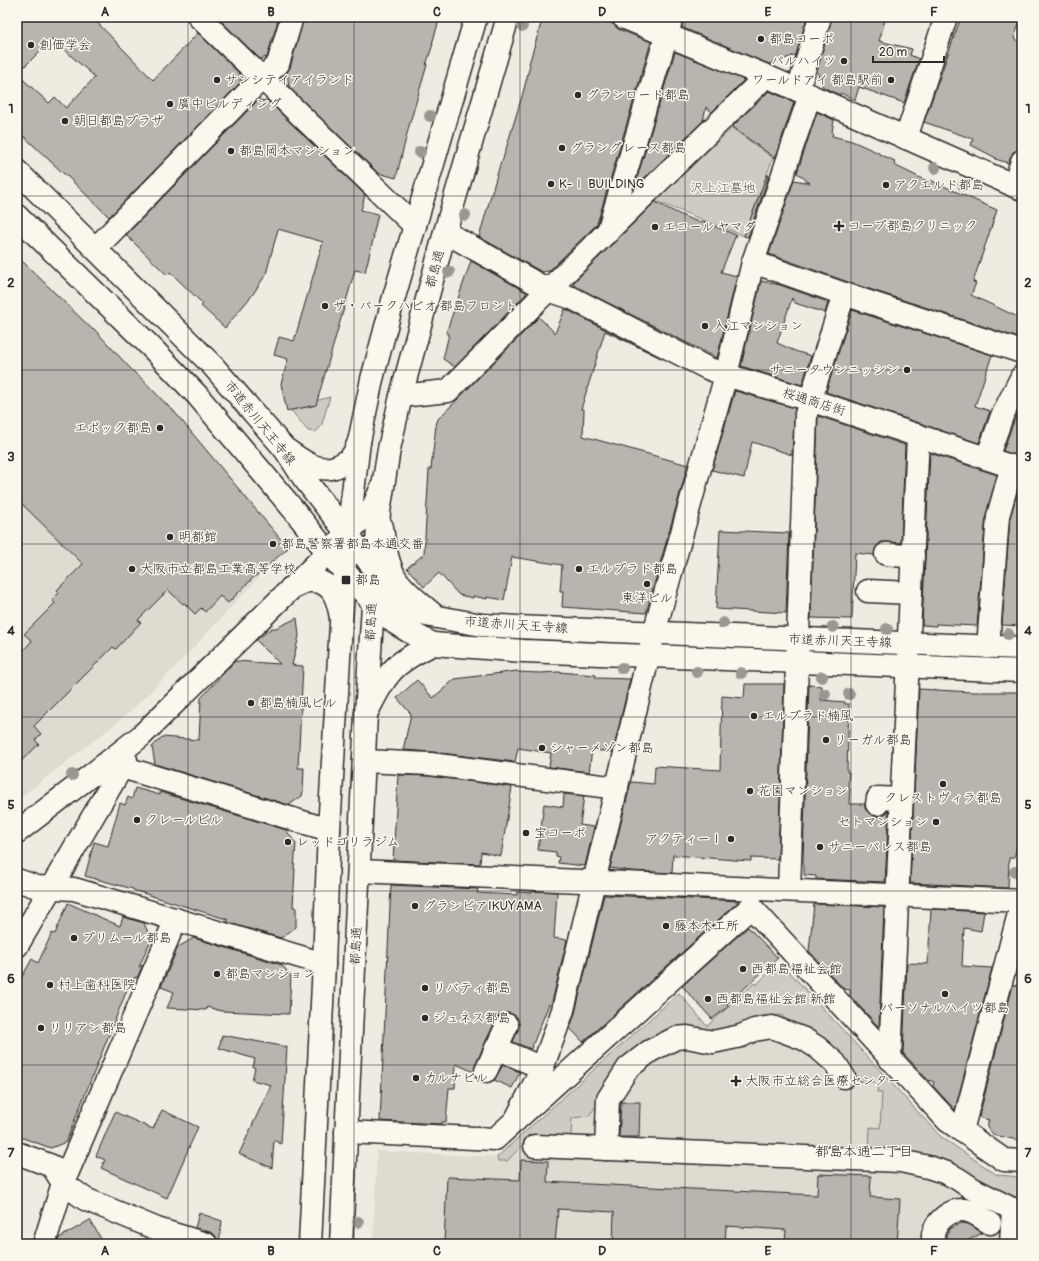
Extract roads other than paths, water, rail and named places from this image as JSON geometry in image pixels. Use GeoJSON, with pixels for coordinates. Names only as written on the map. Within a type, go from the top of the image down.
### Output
{"type":"FeatureCollection","features":[{"type":"Feature","properties":{"kind":"street"},"geometry":{"type":"LineString","coordinates":[[199,17],[415,226]]}},
{"type":"Feature","properties":{"kind":"street"},"geometry":{"type":"LineString","coordinates":[[96,248],[262,78],[278,64],[292,17]]}},
{"type":"Feature","properties":{"kind":"street"},"geometry":{"type":"LineString","coordinates":[[310,1244],[329,830],[344,572],[359,442],[372,379],[394,297],[476,17]]}},
{"type":"Feature","properties":{"kind":"street","name":"都島通"},"geometry":{"type":"LineString","coordinates":[[341,1244],[366,714],[379,512],[389,449],[401,396],[445,232],[508,17]]}},
{"type":"Feature","properties":{"kind":"street"},"geometry":{"type":"LineString","coordinates":[[623,17],[669,26],[766,76],[1018,188],[1022,161]]}},
{"type":"Feature","properties":{"kind":"street"},"geometry":{"type":"LineString","coordinates":[[515,1121],[542,1068],[563,1010],[648,656],[726,375],[752,262],[804,93],[820,17]]}},
{"type":"Feature","properties":{"kind":"street"},"geometry":{"type":"LineString","coordinates":[[906,138],[946,17]]}},
{"type":"Feature","properties":{"kind":"street"},"geometry":{"type":"LineString","coordinates":[[607,233],[669,26]]}},
{"type":"Feature","properties":{"kind":"street"},"geometry":{"type":"LineString","coordinates":[[401,396],[448,391],[548,290],[766,76]]}},
{"type":"Feature","properties":{"kind":"street","name":"市道赤川天王寺線"},"geometry":{"type":"LineString","coordinates":[[17,171],[213,366],[284,448],[303,477],[394,594],[408,608],[420,614],[463,622],[503,626],[1022,648]]}},
{"type":"Feature","properties":{"kind":"street","name":"市道赤川天王寺線"},"geometry":{"type":"LineString","coordinates":[[17,216],[151,347],[197,395],[344,572],[373,603],[395,623],[433,644],[496,649],[648,656],[1022,671]]}},
{"type":"Feature","properties":{"kind":"street","name":"桜通商店街"},"geometry":{"type":"LineString","coordinates":[[445,232],[548,290],[572,298],[613,318],[707,368],[1017,468]]}},
{"type":"Feature","properties":{"kind":"street"},"geometry":{"type":"LineString","coordinates":[[752,262],[844,294],[1022,352]]}},
{"type":"Feature","properties":{"kind":"street"},"geometry":{"type":"LineString","coordinates":[[789,890],[806,414],[844,294]]}},
{"type":"Feature","properties":{"kind":"street"},"geometry":{"type":"LineString","coordinates":[[987,458],[1002,416],[1022,376]]}},
{"type":"Feature","properties":{"kind":"street"},"geometry":{"type":"LineString","coordinates":[[890,1059],[918,435]]}},
{"type":"Feature","properties":{"kind":"street"},"geometry":{"type":"LineString","coordinates":[[284,448],[306,464],[317,468],[328,469],[335,467],[352,456],[359,442]]}},
{"type":"Feature","properties":{"kind":"street"},"geometry":{"type":"LineString","coordinates":[[988,647],[998,516],[1017,468]]}},
{"type":"Feature","properties":{"kind":"street"},"geometry":{"type":"LineString","coordinates":[[17,832],[140,736],[372,509],[384,481]]}},
{"type":"Feature","properties":{"kind":"street"},"geometry":{"type":"LineString","coordinates":[[379,512],[384,544],[389,562],[396,578],[408,592],[435,616]]}},
{"type":"Feature","properties":{"kind":"street"},"geometry":{"type":"LineString","coordinates":[[886,554],[913,557]]}},
{"type":"Feature","properties":{"kind":"street"},"geometry":{"type":"LineString","coordinates":[[291,588],[308,581],[321,582],[332,590],[338,603],[342,620]]}},
{"type":"Feature","properties":{"kind":"street"},"geometry":{"type":"LineString","coordinates":[[868,591],[911,594]]}},
{"type":"Feature","properties":{"kind":"street"},"geometry":{"type":"LineString","coordinates":[[366,714],[383,683],[397,666],[433,644]]}},
{"type":"Feature","properties":{"kind":"street"},"geometry":{"type":"LineString","coordinates":[[17,946],[140,736]]}},
{"type":"Feature","properties":{"kind":"street"},"geometry":{"type":"LineString","coordinates":[[364,761],[430,764],[616,788]]}},
{"type":"Feature","properties":{"kind":"street"},"geometry":{"type":"LineString","coordinates":[[90,776],[122,767],[329,830]]}},
{"type":"Feature","properties":{"kind":"street"},"geometry":{"type":"LineString","coordinates":[[877,804],[878,798],[902,799]]}},
{"type":"Feature","properties":{"kind":"street"},"geometry":{"type":"LineString","coordinates":[[359,871],[594,882],[751,898],[789,890],[1022,901],[962,1131]]}},
{"type":"Feature","properties":{"kind":"street"},"geometry":{"type":"LineString","coordinates":[[17,880],[38,887],[74,889],[324,964]]}},
{"type":"Feature","properties":{"kind":"street"},"geometry":{"type":"LineString","coordinates":[[751,898],[890,1059],[948,1121],[1004,1160],[1022,1161]]}},
{"type":"Feature","properties":{"kind":"street"},"geometry":{"type":"LineString","coordinates":[[346,1132],[495,1139],[751,898]]}},
{"type":"Feature","properties":{"kind":"street"},"geometry":{"type":"LineString","coordinates":[[44,1244],[63,1182],[176,919]]}},
{"type":"Feature","properties":{"kind":"street"},"geometry":{"type":"LineString","coordinates":[[486,1071],[507,1025]]}},
{"type":"Feature","properties":{"kind":"street"},"geometry":{"type":"LineString","coordinates":[[606,1149],[608,1099],[628,1068],[650,1051],[676,1038],[687,1037],[713,1042],[741,1036],[754,1030],[772,1027],[804,1039],[818,1048],[835,1063],[844,1077]]}},
{"type":"Feature","properties":{"kind":"street"},"geometry":{"type":"LineString","coordinates":[[496,1048],[542,1068]]}},
{"type":"Feature","properties":{"kind":"street"},"geometry":{"type":"LineString","coordinates":[[535,1146],[901,1161],[946,1173],[1017,1211],[1011,1244]]}},
{"type":"Feature","properties":{"kind":"street"},"geometry":{"type":"LineString","coordinates":[[17,1153],[52,1166],[63,1182],[85,1199],[157,1229],[206,1244]]}},
{"type":"Feature","properties":{"kind":"street"},"geometry":{"type":"LineString","coordinates":[[933,1244],[933,1234],[939,1223],[946,1215],[964,1210],[971,1212],[990,1223]]}},
{"type":"Feature","properties":{"kind":"place","name":"都島コーポ"},"geometry":{"type":"Point","coordinates":[761,39]}},
{"type":"Feature","properties":{"kind":"place","name":"創価学会"},"geometry":{"type":"Point","coordinates":[31,45]}},
{"type":"Feature","properties":{"kind":"place","name":"パルハイツ"},"geometry":{"type":"Point","coordinates":[844,61]}},
{"type":"Feature","properties":{"kind":"place","name":"サンシテイアイランド"},"geometry":{"type":"Point","coordinates":[217,80]}},
{"type":"Feature","properties":{"kind":"place","name":"ワールドアイ 都島駅前"},"geometry":{"type":"Point","coordinates":[891,80]}},
{"type":"Feature","properties":{"kind":"place","name":"グランロード都島"},"geometry":{"type":"Point","coordinates":[578,95]}},
{"type":"Feature","properties":{"kind":"place","name":"廣中ビルディング"},"geometry":{"type":"Point","coordinates":[170,104]}},
{"type":"Feature","properties":{"kind":"place","name":"朝日都島プラザ"},"geometry":{"type":"Point","coordinates":[65,121]}},
{"type":"Feature","properties":{"kind":"place","name":"グラングレース都島"},"geometry":{"type":"Point","coordinates":[562,148]}},
{"type":"Feature","properties":{"kind":"place","name":"都島岡本マンション"},"geometry":{"type":"Point","coordinates":[231,151]}},
{"type":"Feature","properties":{"kind":"place","name":"K-Ⅰ BUILDING"},"geometry":{"type":"Point","coordinates":[551,184]}},
{"type":"Feature","properties":{"kind":"place","name":"アクエルド都島"},"geometry":{"type":"Point","coordinates":[886,185]}},
{"type":"Feature","properties":{"kind":"place","name":"コープ都島クリニック"},"geometry":{"type":"Point","coordinates":[839,226]}},
{"type":"Feature","properties":{"kind":"place","name":"エコール ヤマダ"},"geometry":{"type":"Point","coordinates":[655,227]}},
{"type":"Feature","properties":{"kind":"place","name":"ザ・パークハビオ 都島フロント"},"geometry":{"type":"Point","coordinates":[325,306]}},
{"type":"Feature","properties":{"kind":"place","name":"入江マンション"},"geometry":{"type":"Point","coordinates":[705,326]}},
{"type":"Feature","properties":{"kind":"place","name":"サニータウンニッシン"},"geometry":{"type":"Point","coordinates":[907,370]}},
{"type":"Feature","properties":{"kind":"place","name":"エポック都島"},"geometry":{"type":"Point","coordinates":[160,428]}},
{"type":"Feature","properties":{"kind":"place","name":"明都館"},"geometry":{"type":"Point","coordinates":[170,537]}},
{"type":"Feature","properties":{"kind":"place","name":"都島警察署都島本通交番"},"geometry":{"type":"Point","coordinates":[273,544]}},
{"type":"Feature","properties":{"kind":"place","name":"大阪市立都島工業高等学校"},"geometry":{"type":"Point","coordinates":[132,569]}},
{"type":"Feature","properties":{"kind":"place","name":"エルプラド都島"},"geometry":{"type":"Point","coordinates":[579,569]}},
{"type":"Feature","properties":{"kind":"place","name":"都島"},"geometry":{"type":"Point","coordinates":[346,580]}},
{"type":"Feature","properties":{"kind":"place","name":"東洋ビル"},"geometry":{"type":"Point","coordinates":[647,584]}},
{"type":"Feature","properties":{"kind":"place","name":"都島楠風ビル"},"geometry":{"type":"Point","coordinates":[251,703]}},
{"type":"Feature","properties":{"kind":"place","name":"エルプラド楠風"},"geometry":{"type":"Point","coordinates":[754,716]}},
{"type":"Feature","properties":{"kind":"place","name":"リーガル都島"},"geometry":{"type":"Point","coordinates":[826,740]}},
{"type":"Feature","properties":{"kind":"place","name":"シャーメゾン都島"},"geometry":{"type":"Point","coordinates":[542,748]}},
{"type":"Feature","properties":{"kind":"place","name":"クレストヴィラ都島"},"geometry":{"type":"Point","coordinates":[943,784]}},
{"type":"Feature","properties":{"kind":"place","name":"花園マンション"},"geometry":{"type":"Point","coordinates":[750,791]}},
{"type":"Feature","properties":{"kind":"place","name":"クレールビル"},"geometry":{"type":"Point","coordinates":[137,820]}},
{"type":"Feature","properties":{"kind":"place","name":"セトマンション"},"geometry":{"type":"Point","coordinates":[936,822]}},
{"type":"Feature","properties":{"kind":"place","name":"宝コーポ"},"geometry":{"type":"Point","coordinates":[526,833]}},
{"type":"Feature","properties":{"kind":"place","name":"アクティーⅠ"},"geometry":{"type":"Point","coordinates":[731,839]}},
{"type":"Feature","properties":{"kind":"place","name":"レッドゴリラジム"},"geometry":{"type":"Point","coordinates":[288,842]}},
{"type":"Feature","properties":{"kind":"place","name":"サニーパレス都島"},"geometry":{"type":"Point","coordinates":[820,847]}},
{"type":"Feature","properties":{"kind":"place","name":"グランピアIKUYAMA"},"geometry":{"type":"Point","coordinates":[415,906]}},
{"type":"Feature","properties":{"kind":"place","name":"藤本木工所"},"geometry":{"type":"Point","coordinates":[666,926]}},
{"type":"Feature","properties":{"kind":"place","name":"プリムール都島"},"geometry":{"type":"Point","coordinates":[74,938]}},
{"type":"Feature","properties":{"kind":"place","name":"西都島福祉会館"},"geometry":{"type":"Point","coordinates":[743,969]}},
{"type":"Feature","properties":{"kind":"place","name":"都島マンション"},"geometry":{"type":"Point","coordinates":[217,974]}},
{"type":"Feature","properties":{"kind":"place","name":"村上歯科医院"},"geometry":{"type":"Point","coordinates":[50,985]}},
{"type":"Feature","properties":{"kind":"place","name":"リバティ都島"},"geometry":{"type":"Point","coordinates":[425,988]}},
{"type":"Feature","properties":{"kind":"place","name":"パーソナルハイツ都島"},"geometry":{"type":"Point","coordinates":[945,994]}},
{"type":"Feature","properties":{"kind":"place","name":"西都島福祉会館 新館"},"geometry":{"type":"Point","coordinates":[708,999]}},
{"type":"Feature","properties":{"kind":"place","name":"ジュネス都島"},"geometry":{"type":"Point","coordinates":[425,1018]}},
{"type":"Feature","properties":{"kind":"place","name":"リリアン都島"},"geometry":{"type":"Point","coordinates":[41,1028]}},
{"type":"Feature","properties":{"kind":"place","name":"カルナビル"},"geometry":{"type":"Point","coordinates":[416,1078]}},
{"type":"Feature","properties":{"kind":"place","name":"大阪市立総合医療センター"},"geometry":{"type":"Point","coordinates":[736,1081]}},
{"type":"Feature","properties":{"kind":"district","name":"都島本通二丁目"},"geometry":{"type":"Point","coordinates":[864,1151]}},
{"type":"Feature","properties":{"kind":"park label","name":"沢上江墓地"},"geometry":{"type":"Point","coordinates":[723,188]}}]}
